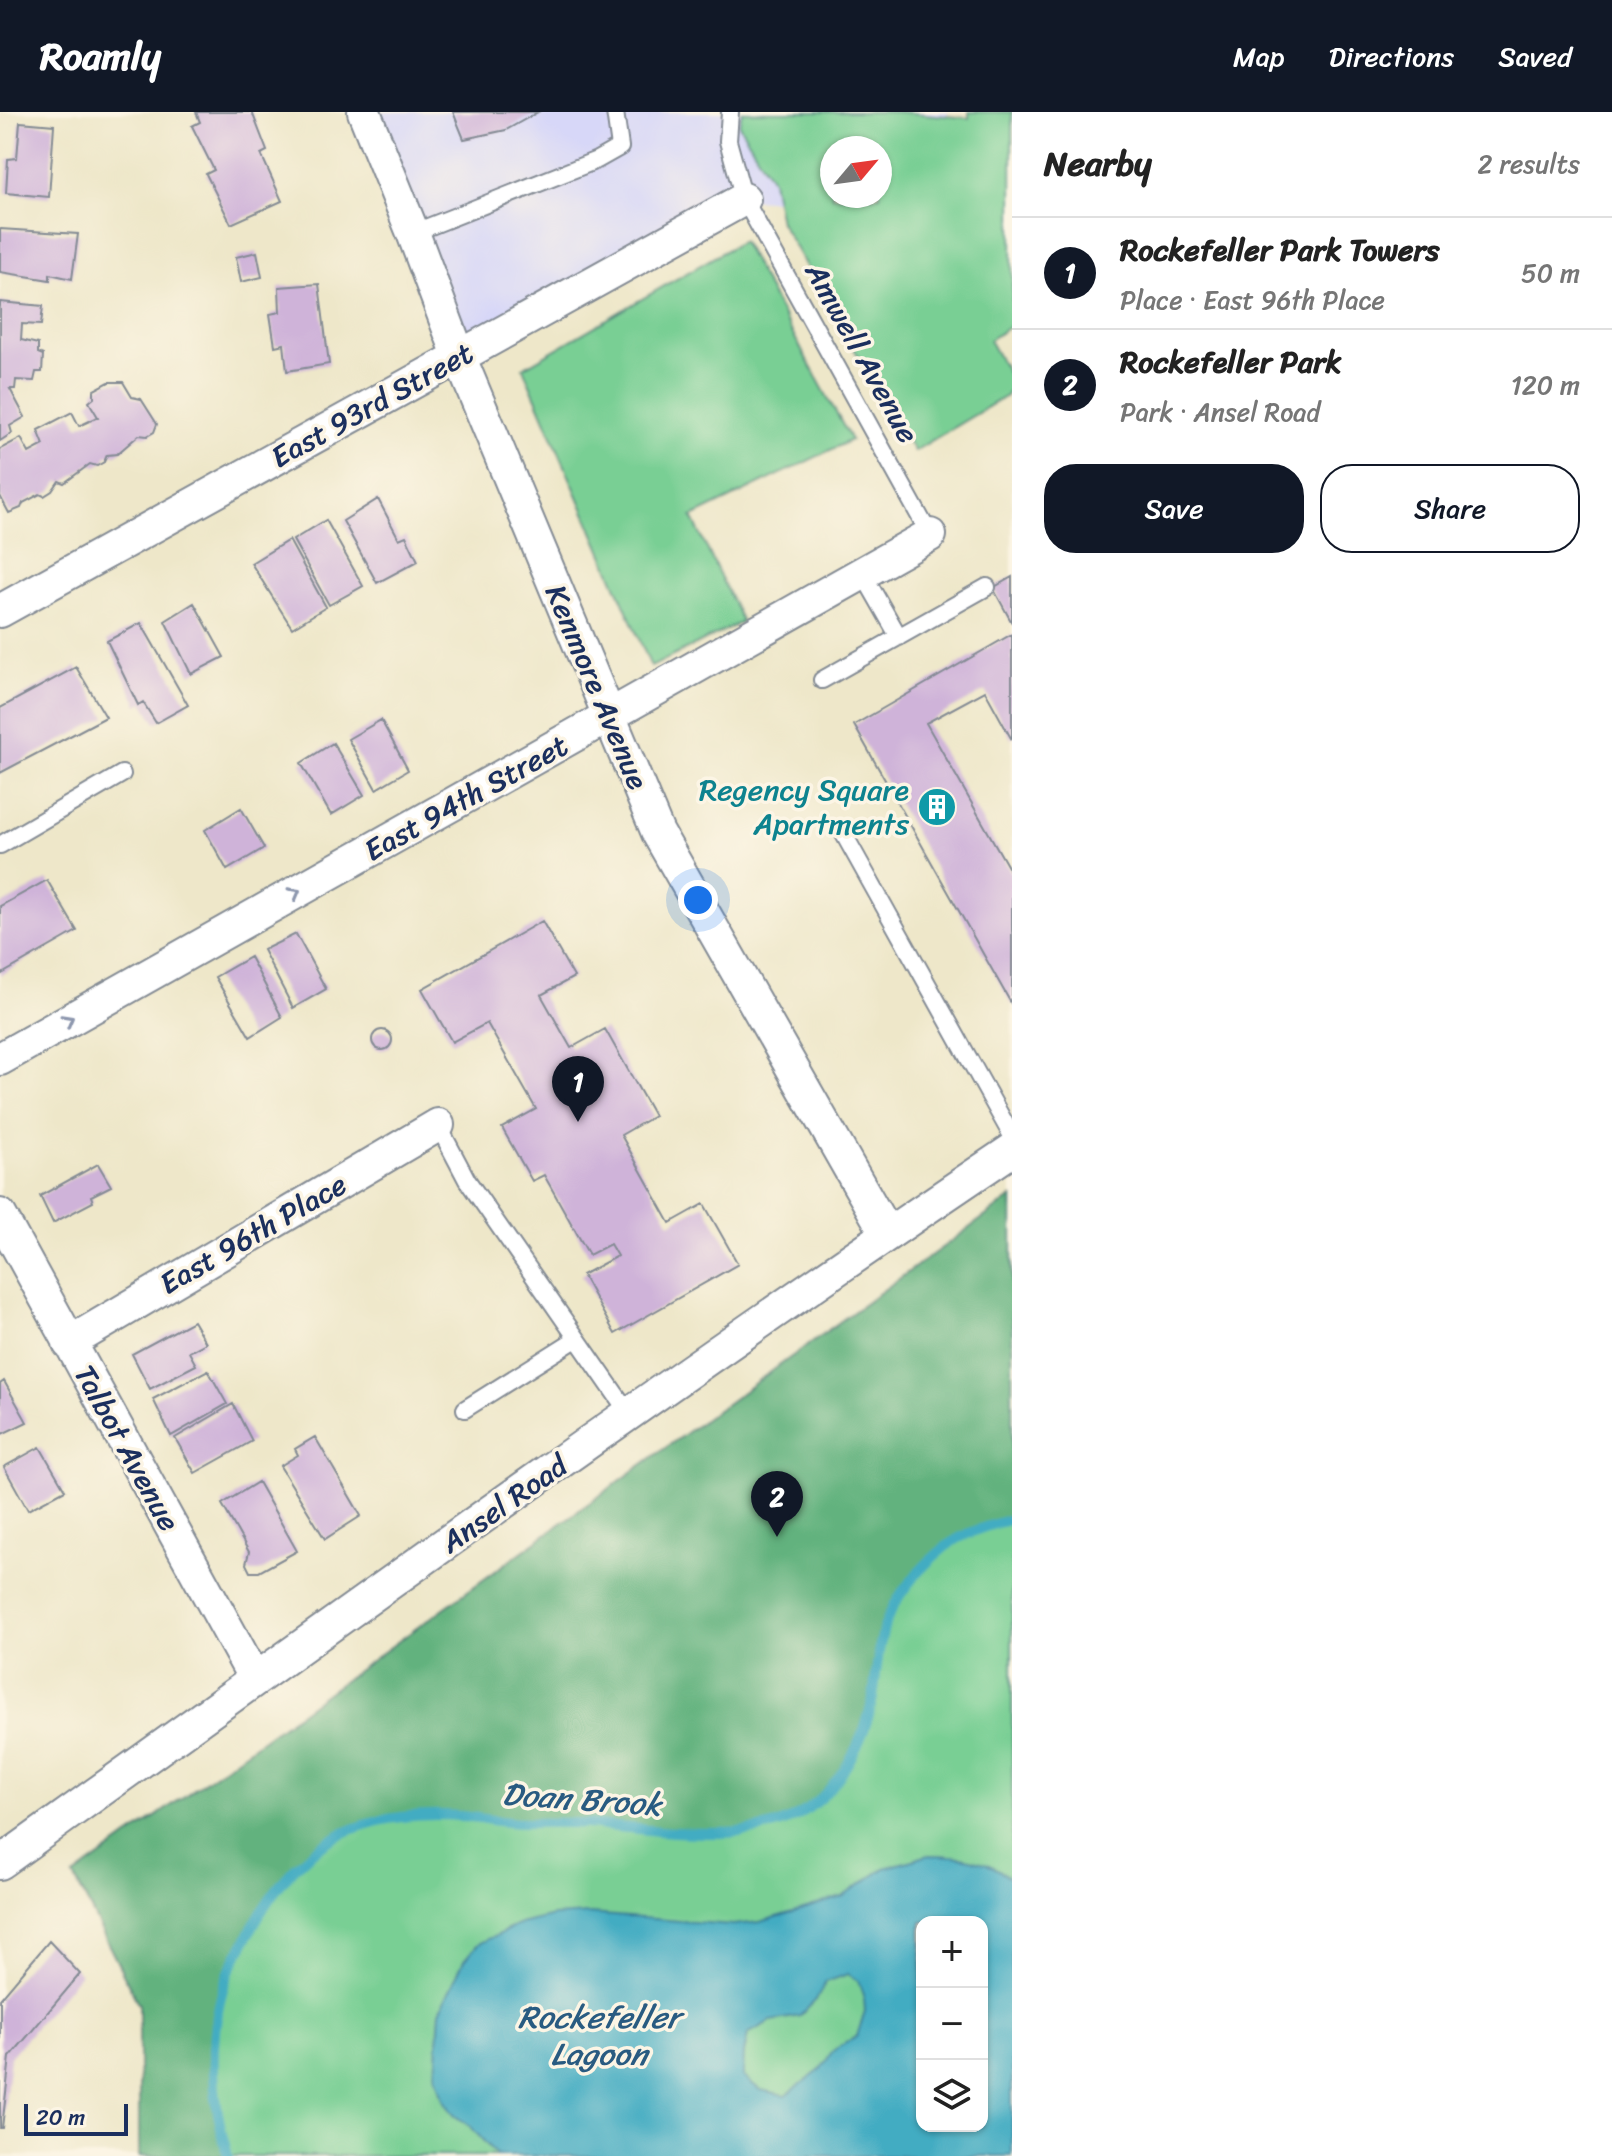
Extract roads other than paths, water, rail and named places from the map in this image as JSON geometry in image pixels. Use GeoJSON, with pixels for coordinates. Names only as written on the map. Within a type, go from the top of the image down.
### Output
{"type":"FeatureCollection","features":[{"type":"Feature","properties":{"kind":"street","name":"Kenmore Avenue"},"geometry":{"type":"LineString","coordinates":[[364,112],[459,356],[658,833],[887,1234]]}},
{"type":"Feature","properties":{"kind":"street","name":"East 93rd Street"},"geometry":{"type":"LineString","coordinates":[[4,599],[459,356],[744,199]]}},
{"type":"Feature","properties":{"kind":"street","name":"East 94th Street"},"geometry":{"type":"LineString","coordinates":[[0,1059],[930,535]]}},
{"type":"Feature","properties":{"kind":"street","name":"East 96th Place"},"geometry":{"type":"LineString","coordinates":[[69,1343],[438,1125]]}},
{"type":"Feature","properties":{"kind":"street","name":"Ansel Road"},"geometry":{"type":"LineString","coordinates":[[0,1863],[255,1679],[887,1234],[1012,1150]]}},
{"type":"Feature","properties":{"kind":"street","name":"Talbot Avenue"},"geometry":{"type":"LineString","coordinates":[[0,1215],[255,1679]]}},
{"type":"Feature","properties":{"kind":"lane"},"geometry":{"type":"LineString","coordinates":[[413,233],[597,160],[620,147],[615,112]]}},
{"type":"Feature","properties":{"kind":"lane","name":"Amwell Avenue"},"geometry":{"type":"LineString","coordinates":[[730,112],[728,141],[744,199],[930,535]]}},
{"type":"Feature","properties":{"kind":"lane"},"geometry":{"type":"LineString","coordinates":[[863,574],[899,637]]}},
{"type":"Feature","properties":{"kind":"lane"},"geometry":{"type":"LineString","coordinates":[[822,680],[987,587]]}},
{"type":"Feature","properties":{"kind":"lane"},"geometry":{"type":"LineString","coordinates":[[0,845],[122,774]]}},
{"type":"Feature","properties":{"kind":"lane"},"geometry":{"type":"LineString","coordinates":[[841,829],[1012,1136]]}},
{"type":"Feature","properties":{"kind":"lane"},"geometry":{"type":"LineString","coordinates":[[438,1125],[467,1180],[630,1415]]}},
{"type":"Feature","properties":{"kind":"lane"},"geometry":{"type":"LineString","coordinates":[[465,1409],[576,1339]]}},
{"type":"Feature","properties":{"kind":"water","name":"Rockefeller Lagoon"},"geometry":{"type":"Polygon","coordinates":[[[929,1855],[973,1860],[993,1867],[1012,1879],[1012,2156],[497,2156],[471,2127],[454,2115],[443,2099],[436,2075],[440,2011],[464,1960],[478,1944],[520,1924],[553,1916],[589,1914],[733,1925],[760,1922],[842,1897],[885,1868],[929,1855]],[[848,1974],[826,1982],[816,2000],[800,2016],[771,2021],[748,2034],[743,2076],[760,2090],[786,2095],[819,2071],[834,2050],[857,2036],[865,2011],[858,1981],[848,1974]]]}},
{"type":"Feature","properties":{"kind":"waterway","name":"Doan Brook"},"geometry":{"type":"LineString","coordinates":[[228,2156],[215,2089],[214,2041],[221,1995],[230,1970],[263,1909],[305,1858],[330,1840],[358,1827],[423,1815],[707,1833],[755,1830],[786,1821],[827,1792],[857,1747],[873,1697],[882,1634],[902,1592],[926,1564],[951,1543],[976,1530],[1012,1519]]}},
{"type":"Feature","properties":{"kind":"place","name":"Regency Square Apartments"},"geometry":{"type":"Point","coordinates":[937,807]}},
{"type":"Feature","properties":{"kind":"place","name":"Rockefeller Park Towers"},"geometry":{"type":"Point","coordinates":[578,1122]}},
{"type":"Feature","properties":{"kind":"place","name":"Rockefeller Park"},"geometry":{"type":"Point","coordinates":[777,1537]}}]}
